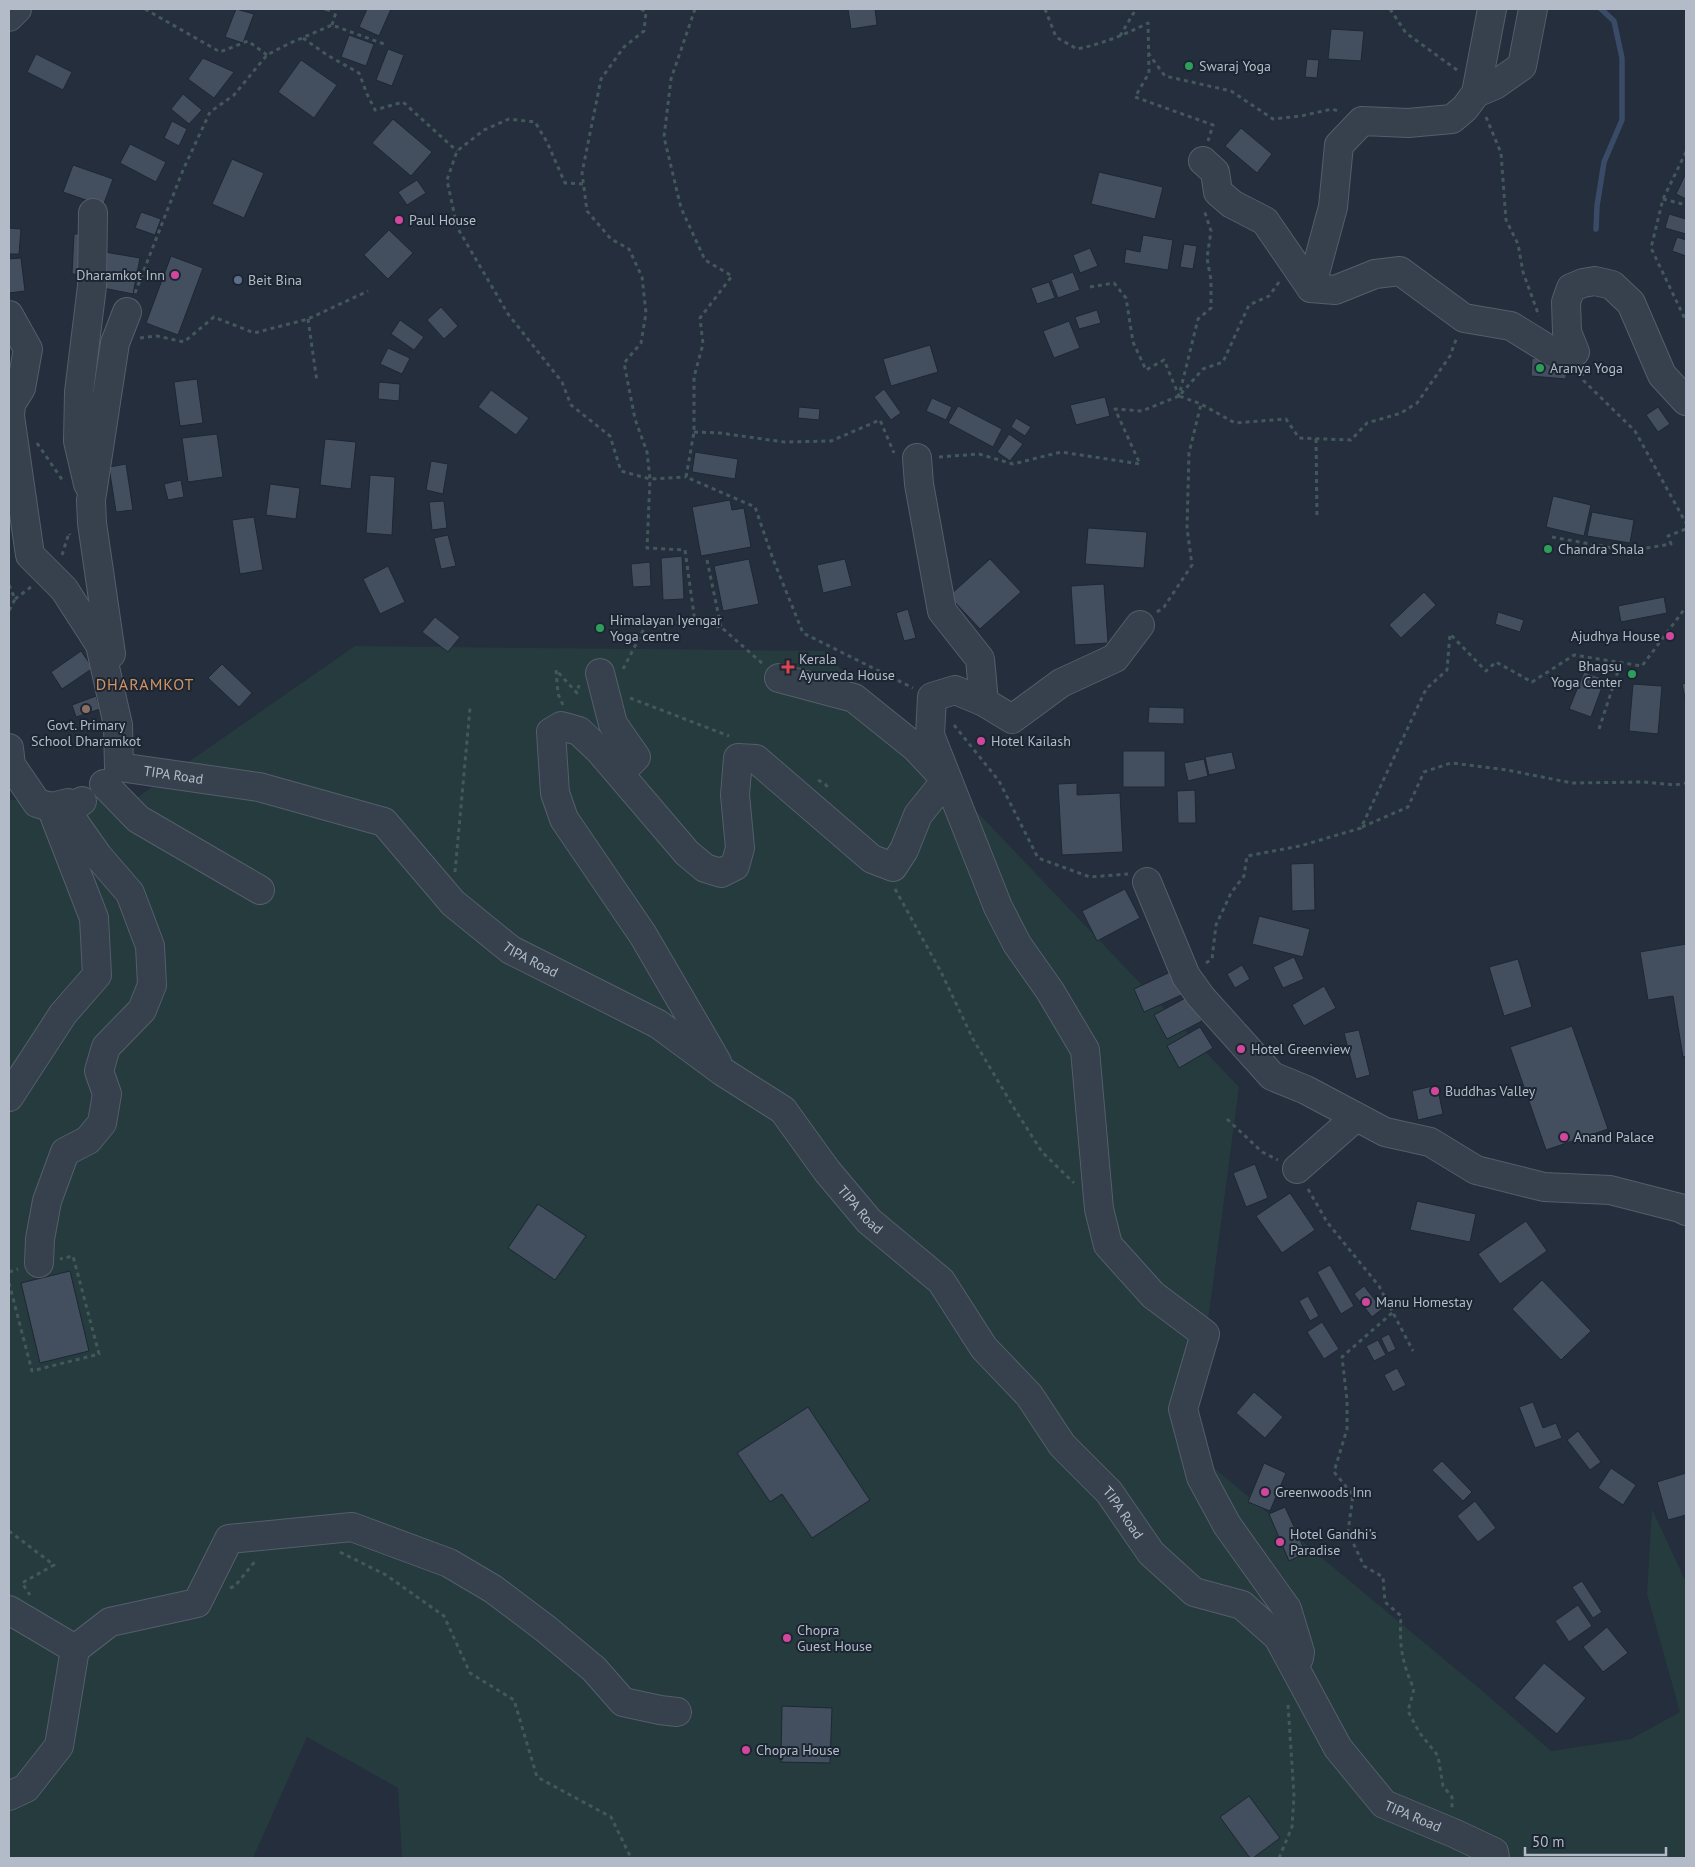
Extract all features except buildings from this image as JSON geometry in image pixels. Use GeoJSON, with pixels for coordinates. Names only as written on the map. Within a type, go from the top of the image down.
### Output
{"type":"FeatureCollection","features":[{"type":"Feature","properties":{"kind":"street"},"geometry":{"type":"LineString","coordinates":[[9,17],[17,9]]}},
{"type":"Feature","properties":{"kind":"street"},"geometry":{"type":"LineString","coordinates":[[1311,288],[1334,207],[1339,145],[1362,121],[1408,123],[1452,120],[1465,108],[1476,93],[1492,9]]}},
{"type":"Feature","properties":{"kind":"street"},"geometry":{"type":"LineString","coordinates":[[1476,93],[1495,85],[1522,66],[1533,9]]}},
{"type":"Feature","properties":{"kind":"street"},"geometry":{"type":"LineString","coordinates":[[1203,161],[1214,172],[1218,192],[1232,204],[1266,222],[1311,288]]}},
{"type":"Feature","properties":{"kind":"street"},"geometry":{"type":"LineString","coordinates":[[39,1263],[40,1239],[46,1201],[65,1152],[88,1140],[102,1122],[107,1094],[99,1071],[106,1047],[142,1010],[152,985],[150,946],[130,893],[98,856],[67,812],[99,787],[118,725],[116,691],[92,523],[91,500],[78,442],[79,392],[92,286],[94,213]]}},
{"type":"Feature","properties":{"kind":"street"},"geometry":{"type":"LineString","coordinates":[[1311,288],[1335,290],[1375,274],[1400,271],[1464,318],[1511,326],[1556,354],[1575,352],[1567,332],[1566,302],[1571,288],[1583,283],[1604,283],[1631,303],[1662,375],[1686,401]]}},
{"type":"Feature","properties":{"kind":"street"},"geometry":{"type":"LineString","coordinates":[[91,500],[115,343],[127,312]]}},
{"type":"Feature","properties":{"kind":"street"},"geometry":{"type":"LineString","coordinates":[[9,315],[28,349],[22,388],[11,404],[10,416],[30,555],[64,589],[100,646],[118,725]]}},
{"type":"Feature","properties":{"kind":"street"},"geometry":{"type":"LineString","coordinates":[[917,458],[919,484],[942,611],[980,659],[984,702]]}},
{"type":"Feature","properties":{"kind":"street"},"geometry":{"type":"LineString","coordinates":[[1140,625],[1115,658],[1061,683],[1012,719],[984,702],[955,690],[932,697],[930,735],[946,780],[998,907],[1013,937],[1050,991],[1085,1050],[1099,1208],[1108,1245],[1154,1296],[1205,1334],[1182,1409],[1201,1477],[1226,1525],[1287,1609],[1300,1652],[1297,1672]]}},
{"type":"Feature","properties":{"kind":"street"},"geometry":{"type":"LineString","coordinates":[[779,678],[854,698],[915,747],[946,780]]}},
{"type":"Feature","properties":{"kind":"street"},"geometry":{"type":"LineString","coordinates":[[594,679],[613,724],[636,757],[626,767],[599,750]]}},
{"type":"Feature","properties":{"kind":"street"},"geometry":{"type":"LineString","coordinates":[[723,1072],[644,935],[564,819],[555,793],[551,732],[561,726],[579,730],[599,750],[688,853],[704,868],[721,873],[735,866],[740,848],[736,795],[738,758],[756,759],[872,859],[893,867],[904,850],[918,815],[946,780]]}},
{"type":"Feature","properties":{"kind":"street"},"geometry":{"type":"LineString","coordinates":[[9,748],[11,765],[37,803],[51,807],[94,918],[98,975],[63,1014],[9,1097]]}},
{"type":"Feature","properties":{"kind":"street"},"geometry":{"type":"LineString","coordinates":[[99,787],[138,819],[260,890]]}},
{"type":"Feature","properties":{"kind":"street","name":"TIPA Road"},"geometry":{"type":"LineString","coordinates":[[51,807],[99,787],[259,787],[384,822],[452,902],[512,950],[658,1024],[723,1072],[783,1110],[827,1172],[869,1221],[941,1281],[984,1348],[1029,1395],[1062,1444],[1109,1492],[1151,1553],[1194,1592],[1242,1605],[1278,1637],[1338,1748],[1384,1804],[1448,1830],[1494,1852],[1496,1858]]}},
{"type":"Feature","properties":{"kind":"street"},"geometry":{"type":"LineString","coordinates":[[1147,882],[1186,976],[1201,997],[1272,1076],[1306,1090],[1385,1132],[1430,1142],[1476,1170],[1544,1187],[1610,1190],[1686,1211]]}},
{"type":"Feature","properties":{"kind":"street"},"geometry":{"type":"LineString","coordinates":[[1297,1169],[1356,1117]]}},
{"type":"Feature","properties":{"kind":"street"},"geometry":{"type":"LineString","coordinates":[[9,1796],[26,1788],[58,1746],[75,1649],[110,1622],[197,1603],[229,1539],[352,1527],[449,1563],[493,1589],[546,1629],[594,1669],[623,1702],[677,1712]]}},
{"type":"Feature","properties":{"kind":"street"},"geometry":{"type":"LineString","coordinates":[[20,1603],[75,1649]]}},
{"type":"Feature","properties":{"kind":"path"},"geometry":{"type":"LineString","coordinates":[[145,9],[220,52],[248,41],[267,56]]}},
{"type":"Feature","properties":{"kind":"path"},"geometry":{"type":"LineString","coordinates":[[332,25],[337,9]]}},
{"type":"Feature","properties":{"kind":"path"},"geometry":{"type":"LineString","coordinates":[[641,9],[646,12],[644,31],[624,47],[601,79],[582,173],[588,212],[611,239],[629,249],[642,277],[646,313],[641,343],[624,363],[635,419],[647,452],[650,479],[648,548],[685,550],[696,622]]}},
{"type":"Feature","properties":{"kind":"path"},"geometry":{"type":"LineString","coordinates":[[686,477],[694,432],[694,378],[704,344],[700,318],[732,276],[705,260],[681,208],[664,137],[671,79],[695,9]]}},
{"type":"Feature","properties":{"kind":"path"},"geometry":{"type":"LineString","coordinates":[[1045,9],[1056,37],[1077,49],[1120,37],[1148,24],[1149,73],[1135,97],[1213,124]]}},
{"type":"Feature","properties":{"kind":"path"},"geometry":{"type":"LineString","coordinates":[[1120,37],[1136,9]]}},
{"type":"Feature","properties":{"kind":"path"},"geometry":{"type":"LineString","coordinates":[[1390,9],[1406,33],[1466,76],[1476,93],[1501,153],[1506,220],[1518,244],[1523,272],[1540,318]]}},
{"type":"Feature","properties":{"kind":"path"},"geometry":{"type":"LineString","coordinates":[[127,312],[183,170],[210,112],[234,95],[267,56],[332,25],[384,44]]}},
{"type":"Feature","properties":{"kind":"path"},"geometry":{"type":"LineString","coordinates":[[303,38],[327,55],[359,73],[375,110],[403,102],[456,151]]}},
{"type":"Feature","properties":{"kind":"path"},"geometry":{"type":"LineString","coordinates":[[1148,52],[1165,76],[1231,91],[1273,119],[1301,116],[1332,109],[1348,114],[1348,136]]}},
{"type":"Feature","properties":{"kind":"path"},"geometry":{"type":"LineString","coordinates":[[583,184],[564,183],[547,142],[535,122],[509,120],[484,130],[456,151],[447,180],[457,226],[508,314],[562,382],[571,405],[610,436],[621,471],[650,479],[686,477],[755,507],[803,633],[932,697],[999,781],[1038,858],[1090,877],[1130,873],[1147,882]]}},
{"type":"Feature","properties":{"kind":"path"},"geometry":{"type":"LineString","coordinates":[[1686,152],[1663,199],[1651,248],[1686,321]]}},
{"type":"Feature","properties":{"kind":"path"},"geometry":{"type":"LineString","coordinates":[[1663,199],[1686,205]]}},
{"type":"Feature","properties":{"kind":"path"},"geometry":{"type":"LineString","coordinates":[[1179,396],[1198,319],[1211,308],[1211,280],[1207,258],[1210,231],[1203,211],[1217,201],[1232,204]]}},
{"type":"Feature","properties":{"kind":"path"},"geometry":{"type":"LineString","coordinates":[[694,432],[720,433],[784,442],[831,440],[880,420],[896,455],[917,458],[979,454],[1013,464],[1061,452],[1140,464],[1115,409],[1142,411],[1179,396],[1203,369],[1223,362],[1249,305],[1269,296],[1278,281],[1311,288]]}},
{"type":"Feature","properties":{"kind":"path"},"geometry":{"type":"LineString","coordinates":[[1090,287],[1114,283],[1126,298],[1133,342],[1146,370],[1164,360],[1179,396],[1202,404],[1234,423],[1286,419],[1299,438],[1351,440],[1367,423],[1402,413],[1417,403],[1450,356],[1464,318]]}},
{"type":"Feature","properties":{"kind":"path"},"geometry":{"type":"LineString","coordinates":[[115,343],[157,336],[184,342],[214,317],[254,333],[308,319],[368,290]]}},
{"type":"Feature","properties":{"kind":"path"},"geometry":{"type":"LineString","coordinates":[[308,319],[317,382]]}},
{"type":"Feature","properties":{"kind":"path"},"geometry":{"type":"LineString","coordinates":[[1575,352],[1584,381],[1635,432],[1686,524]]}},
{"type":"Feature","properties":{"kind":"path"},"geometry":{"type":"LineString","coordinates":[[1140,625],[1164,607],[1192,565],[1187,528],[1189,453],[1202,404]]}},
{"type":"Feature","properties":{"kind":"path"},"geometry":{"type":"LineString","coordinates":[[1316,439],[1317,516]]}},
{"type":"Feature","properties":{"kind":"path"},"geometry":{"type":"LineString","coordinates":[[37,442],[64,482]]}},
{"type":"Feature","properties":{"kind":"path"},"geometry":{"type":"LineString","coordinates":[[1552,537],[1629,551],[1671,544],[1668,536],[1686,530]]}},
{"type":"Feature","properties":{"kind":"path"},"geometry":{"type":"LineString","coordinates":[[707,560],[721,627]]}},
{"type":"Feature","properties":{"kind":"path"},"geometry":{"type":"LineString","coordinates":[[9,585],[15,599],[9,611]]}},
{"type":"Feature","properties":{"kind":"path"},"geometry":{"type":"LineString","coordinates":[[1361,828],[1426,689],[1447,670],[1450,634],[1486,671],[1496,662],[1532,682],[1574,655],[1642,666],[1686,607]]}},
{"type":"Feature","properties":{"kind":"path"},"geometry":{"type":"LineString","coordinates":[[574,729],[558,694],[556,670],[577,693],[594,679],[622,670],[646,625],[690,621],[721,627],[779,678]]}},
{"type":"Feature","properties":{"kind":"path"},"geometry":{"type":"LineString","coordinates":[[1599,729],[1621,662]]}},
{"type":"Feature","properties":{"kind":"path"},"geometry":{"type":"LineString","coordinates":[[594,679],[736,739]]}},
{"type":"Feature","properties":{"kind":"path"},"geometry":{"type":"LineString","coordinates":[[452,902],[470,708]]}},
{"type":"Feature","properties":{"kind":"path"},"geometry":{"type":"LineString","coordinates":[[1212,959],[1216,925],[1231,893],[1244,876],[1247,856],[1300,846],[1361,828],[1408,807],[1424,772],[1451,763],[1507,770],[1572,783],[1643,782],[1675,785],[1686,783]]}},
{"type":"Feature","properties":{"kind":"path"},"geometry":{"type":"LineString","coordinates":[[817,780],[825,784],[831,792]]}},
{"type":"Feature","properties":{"kind":"path"},"geometry":{"type":"LineString","coordinates":[[881,862],[941,972],[973,1039],[1014,1108],[1042,1152],[1099,1208]]}},
{"type":"Feature","properties":{"kind":"path"},"geometry":{"type":"LineString","coordinates":[[1227,1119],[1262,1152],[1297,1169],[1327,1222],[1379,1286],[1413,1351]]}},
{"type":"Feature","properties":{"kind":"path"},"geometry":{"type":"LineString","coordinates":[[9,1283],[32,1371],[99,1354],[74,1256],[39,1263]]}},
{"type":"Feature","properties":{"kind":"path"},"geometry":{"type":"LineString","coordinates":[[9,1291],[12,1298]]}},
{"type":"Feature","properties":{"kind":"path"},"geometry":{"type":"LineString","coordinates":[[1392,1313],[1342,1357],[1347,1400],[1347,1429],[1334,1472],[1353,1495],[1348,1532],[1364,1566],[1383,1577],[1385,1602],[1401,1616],[1399,1639],[1404,1669],[1414,1689],[1408,1711],[1419,1732],[1438,1756],[1443,1786],[1452,1797],[1451,1815],[1456,1824],[1448,1830]]}},
{"type":"Feature","properties":{"kind":"path"},"geometry":{"type":"LineString","coordinates":[[9,1531],[54,1565],[22,1583],[20,1603]]}},
{"type":"Feature","properties":{"kind":"path"},"geometry":{"type":"LineString","coordinates":[[334,1549],[386,1575],[444,1616],[470,1673],[514,1700],[537,1777],[611,1817],[631,1858]]}},
{"type":"Feature","properties":{"kind":"path"},"geometry":{"type":"LineString","coordinates":[[197,1603],[235,1586],[262,1553]]}},
{"type":"Feature","properties":{"kind":"path"},"geometry":{"type":"LineString","coordinates":[[1279,1858],[1292,1827],[1294,1796],[1287,1698]]}},
{"type":"Feature","properties":{"kind":"green space"},"geometry":{"type":"Polygon","coordinates":[[[355,646],[824,651],[1239,1087],[1191,1449],[1486,1694],[1551,1751],[1631,1739],[1680,1712],[1647,1594],[1652,1509],[1686,1582],[1686,1858],[402,1858],[398,1788],[307,1737],[253,1858],[9,1858],[9,800],[138,797],[355,646]]]}},
{"type":"Feature","properties":{"kind":"green space"},"geometry":{"type":"Polygon","coordinates":[[[9,751],[11,765],[9,800],[9,751]]]}},
{"type":"Feature","properties":{"kind":"waterway"},"geometry":{"type":"LineString","coordinates":[[1596,229],[1597,206],[1604,162],[1622,120],[1622,58],[1614,21],[1601,9]]}},
{"type":"Feature","properties":{"kind":"place","name":"Swaraj Yoga"},"geometry":{"type":"Point","coordinates":[1189,66]}},
{"type":"Feature","properties":{"kind":"place","name":"Paul House"},"geometry":{"type":"Point","coordinates":[399,220]}},
{"type":"Feature","properties":{"kind":"place","name":"Dharamkot Inn"},"geometry":{"type":"Point","coordinates":[175,275]}},
{"type":"Feature","properties":{"kind":"place","name":"Beit Bina"},"geometry":{"type":"Point","coordinates":[238,280]}},
{"type":"Feature","properties":{"kind":"place","name":"Aranya Yoga"},"geometry":{"type":"Point","coordinates":[1540,368]}},
{"type":"Feature","properties":{"kind":"place","name":"Chandra Shala"},"geometry":{"type":"Point","coordinates":[1548,549]}},
{"type":"Feature","properties":{"kind":"place","name":"Himalayan Iyengar Yoga centre"},"geometry":{"type":"Point","coordinates":[600,628]}},
{"type":"Feature","properties":{"kind":"place","name":"Ajudhya House"},"geometry":{"type":"Point","coordinates":[1670,636]}},
{"type":"Feature","properties":{"kind":"place","name":"Kerala Ayurveda House"},"geometry":{"type":"Point","coordinates":[788,667]}},
{"type":"Feature","properties":{"kind":"place","name":"Bhagsu Yoga Center"},"geometry":{"type":"Point","coordinates":[1632,674]}},
{"type":"Feature","properties":{"kind":"place","name":"Govt. Primary School Dharamkot"},"geometry":{"type":"Point","coordinates":[86,709]}},
{"type":"Feature","properties":{"kind":"place","name":"Hotel Kailash"},"geometry":{"type":"Point","coordinates":[981,741]}},
{"type":"Feature","properties":{"kind":"place","name":"Hotel Greenview"},"geometry":{"type":"Point","coordinates":[1241,1049]}},
{"type":"Feature","properties":{"kind":"place","name":"Buddhas Valley"},"geometry":{"type":"Point","coordinates":[1435,1091]}},
{"type":"Feature","properties":{"kind":"place","name":"Anand Palace"},"geometry":{"type":"Point","coordinates":[1564,1137]}},
{"type":"Feature","properties":{"kind":"place","name":"Manu Homestay"},"geometry":{"type":"Point","coordinates":[1366,1302]}},
{"type":"Feature","properties":{"kind":"place","name":"Greenwoods Inn"},"geometry":{"type":"Point","coordinates":[1265,1492]}},
{"type":"Feature","properties":{"kind":"place","name":"Hotel Gandhi's Paradise"},"geometry":{"type":"Point","coordinates":[1280,1542]}},
{"type":"Feature","properties":{"kind":"place","name":"Chopra Guest House"},"geometry":{"type":"Point","coordinates":[787,1638]}},
{"type":"Feature","properties":{"kind":"place","name":"Chopra House"},"geometry":{"type":"Point","coordinates":[746,1750]}},
{"type":"Feature","properties":{"kind":"district","name":"DHARAMKOT"},"geometry":{"type":"Point","coordinates":[145,684]}}]}
